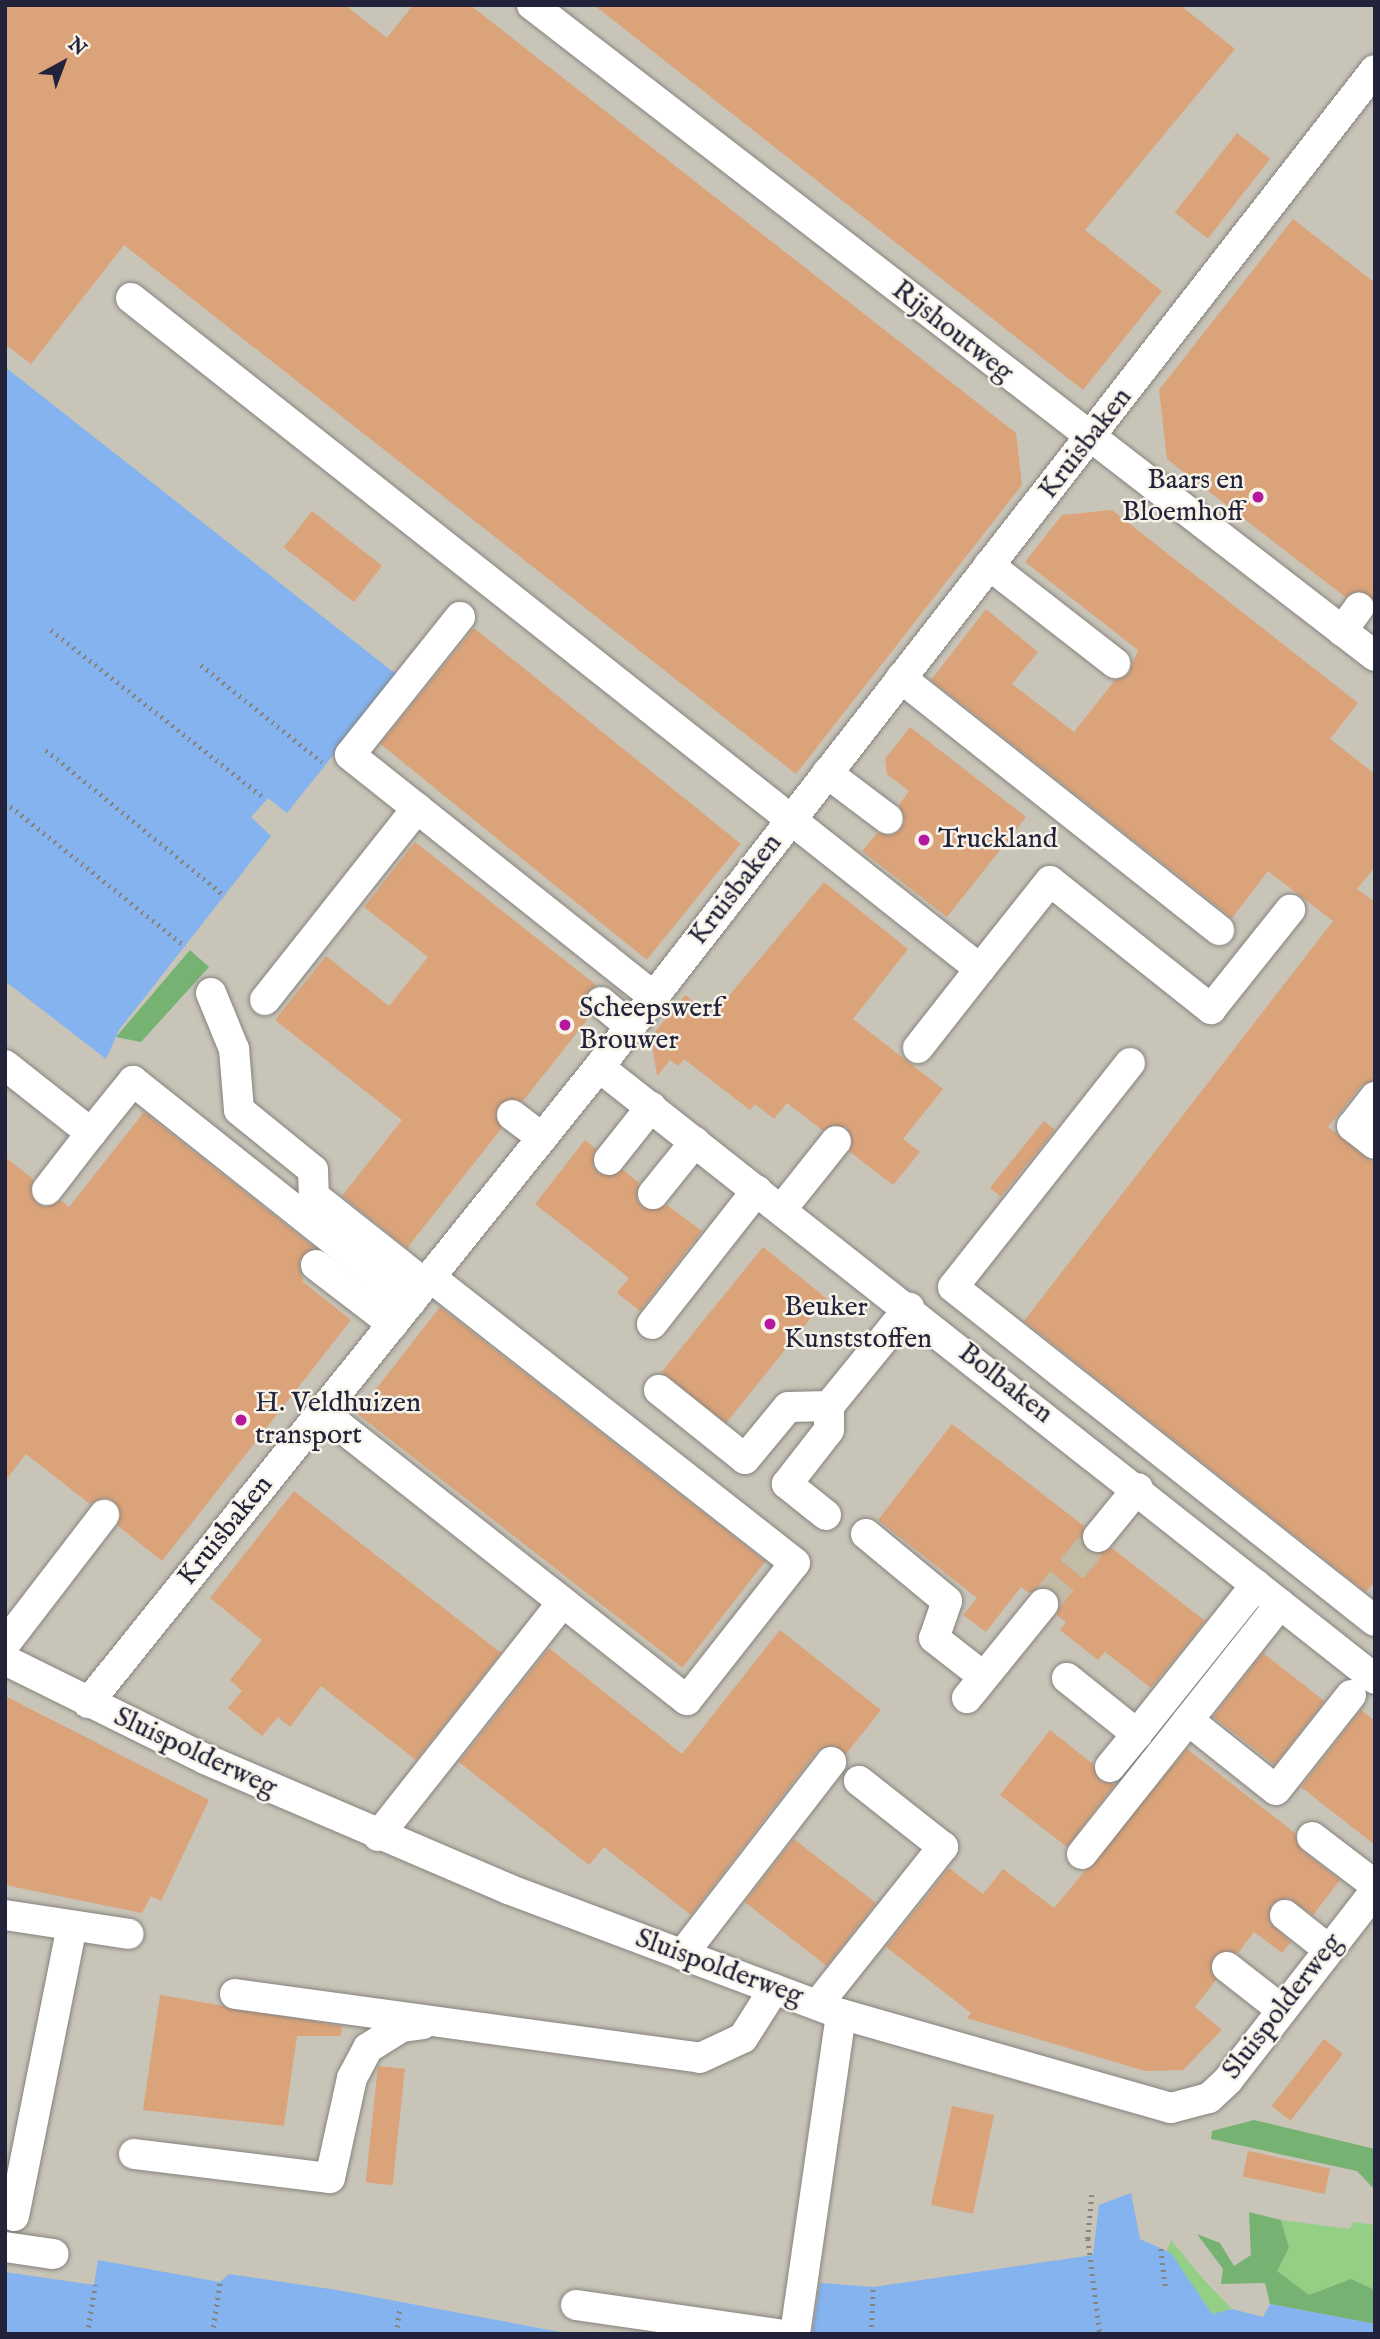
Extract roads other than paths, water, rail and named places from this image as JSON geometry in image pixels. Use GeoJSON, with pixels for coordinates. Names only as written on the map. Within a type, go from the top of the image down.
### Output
{"type":"FeatureCollection","features":[{"type":"Feature","properties":{"kind":"street","name":"Rijshoutweg"},"geometry":{"type":"LineString","coordinates":[[532,5],[1090,439],[1350,619],[1375,656]]}},
{"type":"Feature","properties":{"kind":"street","name":"Kruisbaken"},"geometry":{"type":"LineString","coordinates":[[88,1703],[599,1066],[1375,70]]}},
{"type":"Feature","properties":{"kind":"street"},"geometry":{"type":"LineString","coordinates":[[131,298],[980,969]]}},
{"type":"Feature","properties":{"kind":"street"},"geometry":{"type":"LineString","coordinates":[[989,565],[1115,663]]}},
{"type":"Feature","properties":{"kind":"street"},"geometry":{"type":"LineString","coordinates":[[460,617],[351,755],[653,996]]}},
{"type":"Feature","properties":{"kind":"street"},"geometry":{"type":"LineString","coordinates":[[901,678],[1219,930]]}},
{"type":"Feature","properties":{"kind":"street"},"geometry":{"type":"LineString","coordinates":[[834,764],[894,811]]}},
{"type":"Feature","properties":{"kind":"street"},"geometry":{"type":"LineString","coordinates":[[265,1000],[417,808]]}},
{"type":"Feature","properties":{"kind":"street"},"geometry":{"type":"LineString","coordinates":[[918,1048],[1050,881],[1211,1009],[1290,910]]}},
{"type":"Feature","properties":{"kind":"street"},"geometry":{"type":"LineString","coordinates":[[211,993],[234,1049],[239,1110],[313,1170],[314,1196],[415,1297]]}},
{"type":"Feature","properties":{"kind":"street"},"geometry":{"type":"LineString","coordinates":[[601,1002],[630,1026]]}},
{"type":"Feature","properties":{"kind":"street"},"geometry":{"type":"LineString","coordinates":[[1130,1063],[953,1287],[1375,1621]]}},
{"type":"Feature","properties":{"kind":"street"},"geometry":{"type":"LineString","coordinates":[[5,1065],[91,1133]]}},
{"type":"Feature","properties":{"kind":"street","name":"Bolbaken"},"geometry":{"type":"LineString","coordinates":[[599,1066],[1138,1488],[1280,1604],[1363,1687]]}},
{"type":"Feature","properties":{"kind":"street"},"geometry":{"type":"LineString","coordinates":[[47,1189],[133,1081],[415,1297],[795,1563],[687,1700],[322,1412]]}},
{"type":"Feature","properties":{"kind":"street"},"geometry":{"type":"LineString","coordinates":[[1375,1097],[1352,1126],[1375,1144]]}},
{"type":"Feature","properties":{"kind":"street"},"geometry":{"type":"LineString","coordinates":[[609,1160],[651,1107]]}},
{"type":"Feature","properties":{"kind":"street"},"geometry":{"type":"LineString","coordinates":[[512,1115],[542,1138]]}},
{"type":"Feature","properties":{"kind":"street"},"geometry":{"type":"LineString","coordinates":[[781,1210],[836,1141]]}},
{"type":"Feature","properties":{"kind":"street"},"geometry":{"type":"LineString","coordinates":[[653,1194],[695,1142]]}},
{"type":"Feature","properties":{"kind":"street"},"geometry":{"type":"LineString","coordinates":[[652,1324],[757,1190]]}},
{"type":"Feature","properties":{"kind":"street"},"geometry":{"type":"LineString","coordinates":[[316,1265],[415,1297]]}},
{"type":"Feature","properties":{"kind":"street"},"geometry":{"type":"LineString","coordinates":[[826,1515],[786,1484],[829,1430],[829,1406],[909,1308]]}},
{"type":"Feature","properties":{"kind":"street"},"geometry":{"type":"LineString","coordinates":[[659,1390],[745,1459],[788,1407],[829,1406]]}},
{"type":"Feature","properties":{"kind":"street"},"geometry":{"type":"LineString","coordinates":[[1098,1537],[1138,1488]]}},
{"type":"Feature","properties":{"kind":"street"},"geometry":{"type":"LineString","coordinates":[[5,1644],[104,1515]]}},
{"type":"Feature","properties":{"kind":"street"},"geometry":{"type":"LineString","coordinates":[[866,1534],[947,1601],[934,1638],[975,1688],[1043,1604]]}},
{"type":"Feature","properties":{"kind":"street"},"geometry":{"type":"LineString","coordinates":[[1110,1767],[1256,1585]]}},
{"type":"Feature","properties":{"kind":"street"},"geometry":{"type":"LineString","coordinates":[[378,1836],[563,1602]]}},
{"type":"Feature","properties":{"kind":"street"},"geometry":{"type":"LineString","coordinates":[[1082,1854],[1280,1604]]}},
{"type":"Feature","properties":{"kind":"street","name":"Sluispolderweg"},"geometry":{"type":"LineString","coordinates":[[5,1660],[88,1703],[378,1836],[682,1955],[830,2009],[1171,2108],[1209,2098],[1282,2010],[1375,1888]]}},
{"type":"Feature","properties":{"kind":"street"},"geometry":{"type":"LineString","coordinates":[[1067,1678],[1137,1734]]}},
{"type":"Feature","properties":{"kind":"street"},"geometry":{"type":"LineString","coordinates":[[1188,1720],[1276,1790],[1363,1687]]}},
{"type":"Feature","properties":{"kind":"street"},"geometry":{"type":"LineString","coordinates":[[682,1955],[831,1762]]}},
{"type":"Feature","properties":{"kind":"street"},"geometry":{"type":"LineString","coordinates":[[795,2334],[830,2009],[943,1847],[859,1780]]}},
{"type":"Feature","properties":{"kind":"street"},"geometry":{"type":"LineString","coordinates":[[1312,1837],[1375,1888]]}},
{"type":"Feature","properties":{"kind":"street"},"geometry":{"type":"LineString","coordinates":[[5,1915],[129,1934]]}},
{"type":"Feature","properties":{"kind":"street"},"geometry":{"type":"LineString","coordinates":[[1285,1915],[1329,1950]]}},
{"type":"Feature","properties":{"kind":"street"},"geometry":{"type":"LineString","coordinates":[[14,2216],[72,1927]]}},
{"type":"Feature","properties":{"kind":"street"},"geometry":{"type":"LineString","coordinates":[[1227,1967],[1282,2010]]}},
{"type":"Feature","properties":{"kind":"street"},"geometry":{"type":"LineString","coordinates":[[234,1994],[700,2057],[743,2038],[774,1989]]}},
{"type":"Feature","properties":{"kind":"street"},"geometry":{"type":"LineString","coordinates":[[134,2154],[330,2178],[352,2078],[368,2048],[402,2027],[433,2022]]}},
{"type":"Feature","properties":{"kind":"street"},"geometry":{"type":"LineString","coordinates":[[5,2246],[53,2254]]}},
{"type":"Feature","properties":{"kind":"street"},"geometry":{"type":"LineString","coordinates":[[576,2305],[777,2334]]}},
{"type":"Feature","properties":{"kind":"water"},"geometry":{"type":"Polygon","coordinates":[[[5,367],[397,675],[287,813],[268,798],[251,817],[271,836],[119,1030],[106,1059],[5,981],[5,367]]]}},
{"type":"Feature","properties":{"kind":"water"},"geometry":{"type":"Polygon","coordinates":[[[1131,2193],[1140,2239],[1171,2253],[1212,2314],[1232,2309],[1263,2317],[1270,2304],[1375,2324],[1375,2334],[812,2334],[820,2283],[873,2287],[1093,2255],[1099,2205],[1131,2193]]]}},
{"type":"Feature","properties":{"kind":"water"},"geometry":{"type":"Polygon","coordinates":[[[98,2260],[220,2282],[229,2274],[337,2290],[571,2334],[5,2334],[5,2272],[94,2285],[98,2260]]]}},
{"type":"Feature","properties":{"kind":"tunnel"},"geometry":{"type":"LineString","coordinates":[[1043,1604],[1098,1537]]}},
{"type":"Feature","properties":{"kind":"place","name":"Baars en Bloemhoff"},"geometry":{"type":"Point","coordinates":[1258,497]}},
{"type":"Feature","properties":{"kind":"place","name":"Truckland"},"geometry":{"type":"Point","coordinates":[924,840]}},
{"type":"Feature","properties":{"kind":"place","name":"Scheepswerf Brouwer"},"geometry":{"type":"Point","coordinates":[565,1025]}},
{"type":"Feature","properties":{"kind":"place","name":"Beuker Kunststoffen"},"geometry":{"type":"Point","coordinates":[770,1324]}},
{"type":"Feature","properties":{"kind":"place","name":"H. Veldhuizen transport"},"geometry":{"type":"Point","coordinates":[241,1420]}}]}
